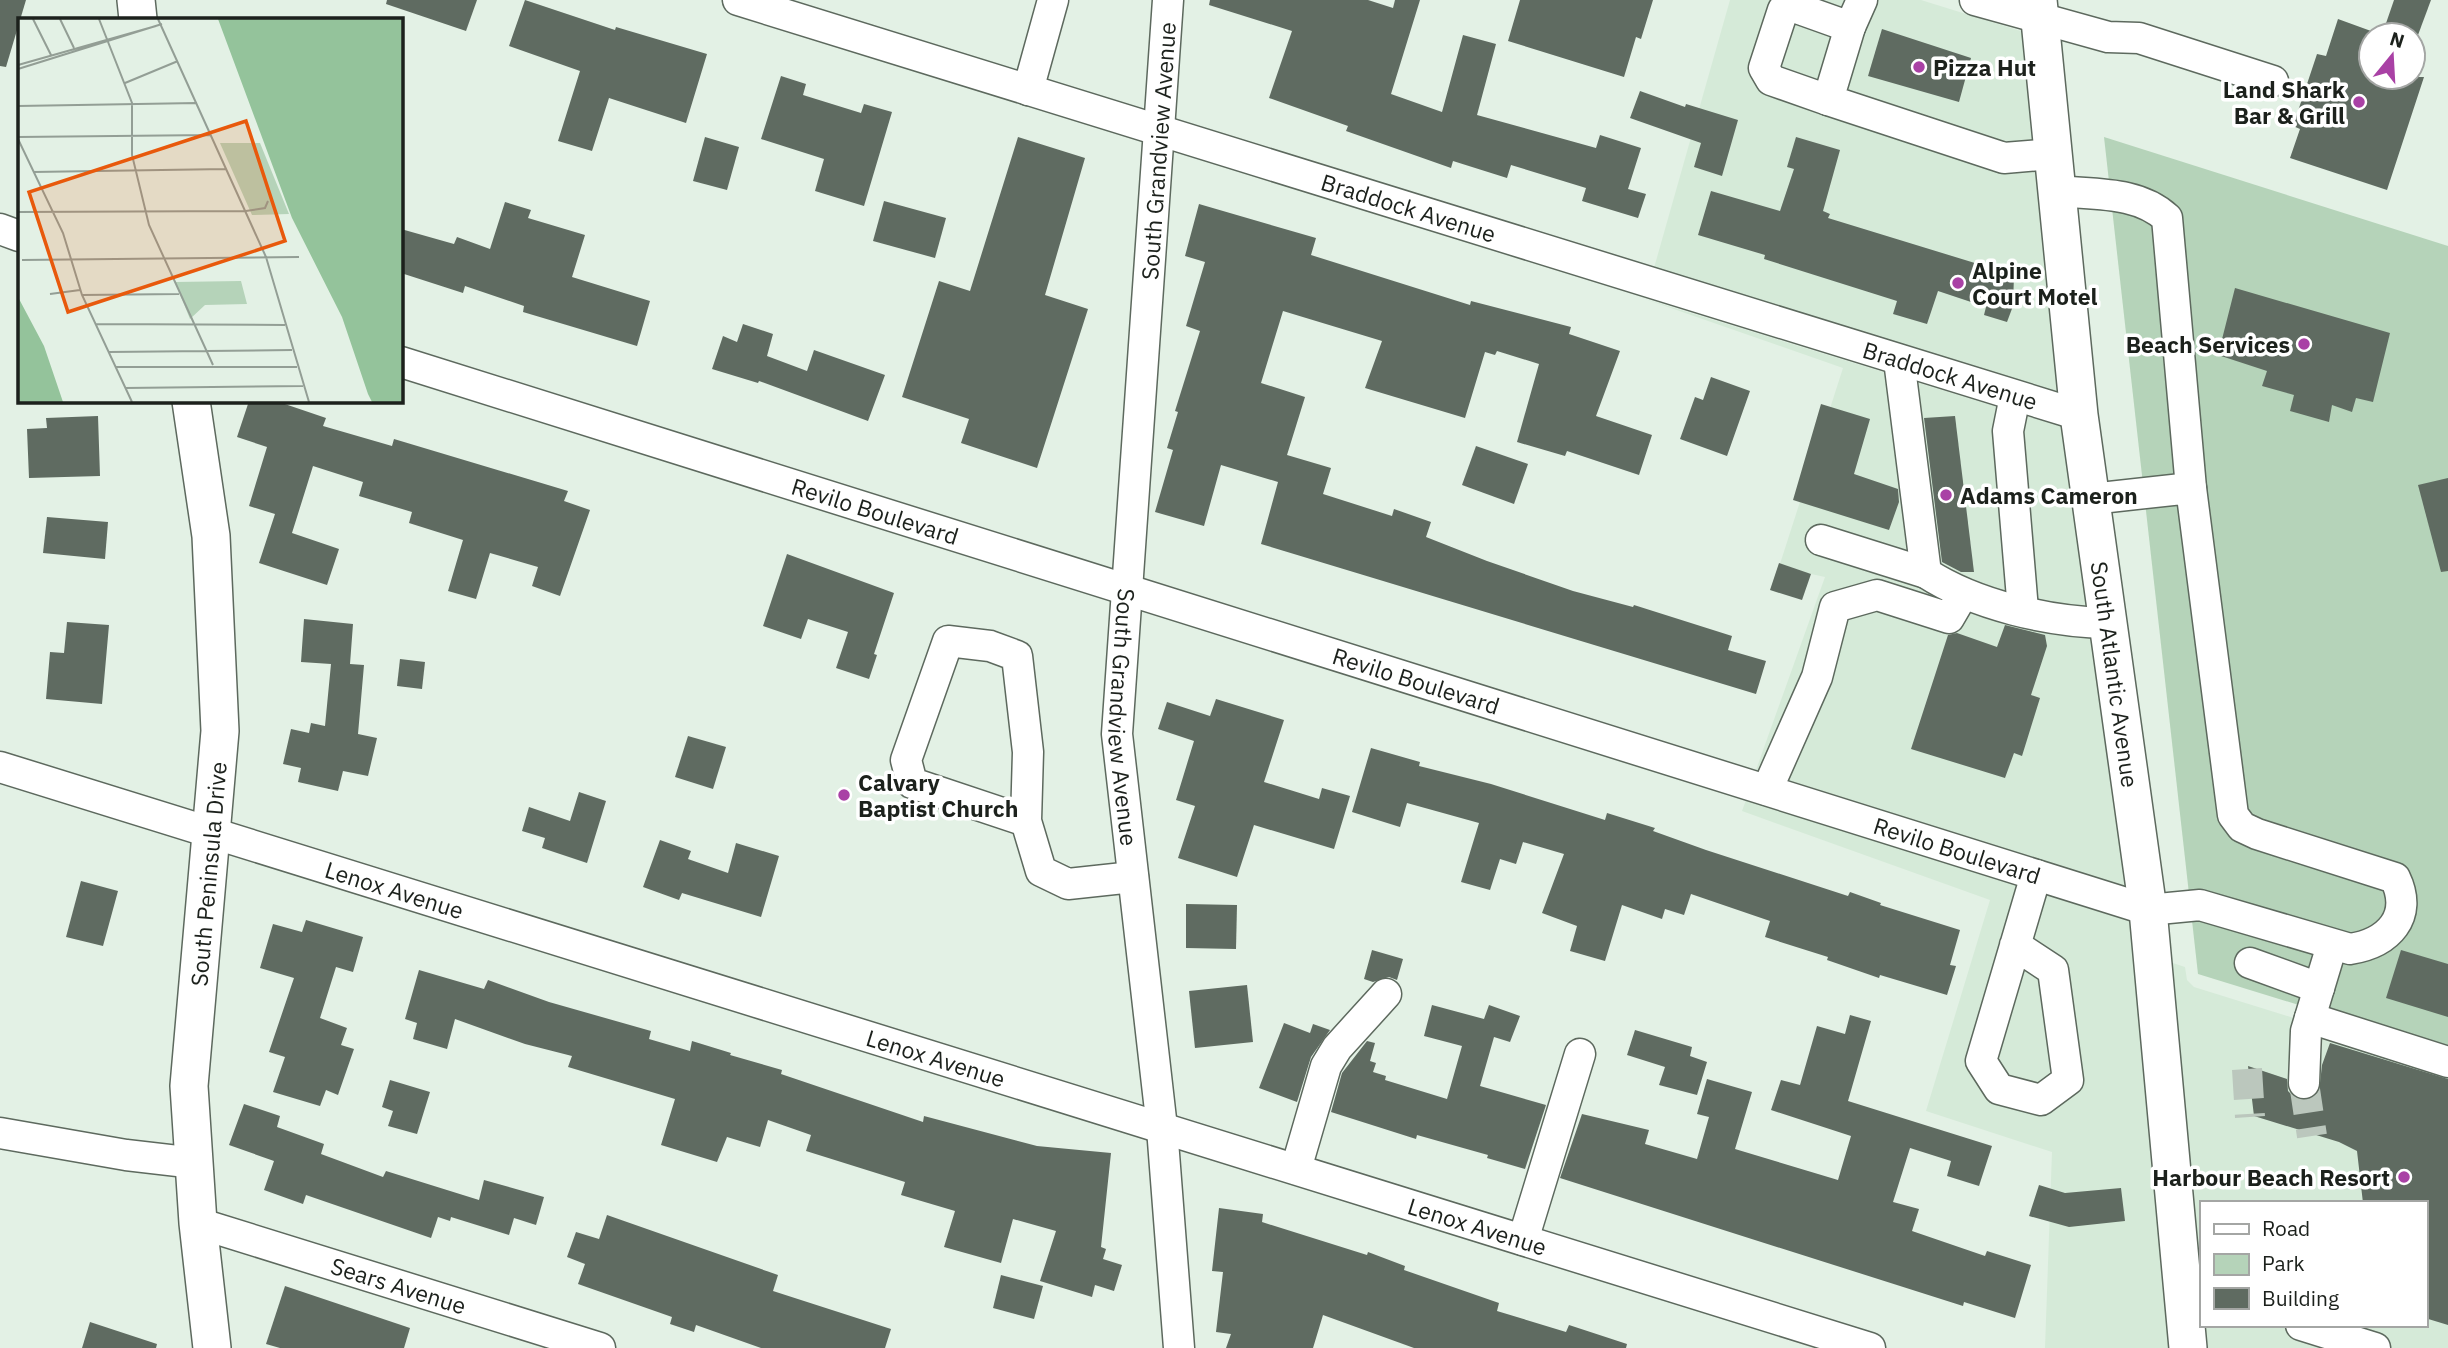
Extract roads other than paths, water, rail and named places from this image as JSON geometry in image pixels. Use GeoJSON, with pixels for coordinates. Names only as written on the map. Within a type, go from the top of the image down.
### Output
{"type":"FeatureCollection","features":[{"type":"Feature","properties":{"kind":"main road"},"geometry":{"type":"LineString","coordinates":[[136,0],[138,18]]}},
{"type":"Feature","properties":{"kind":"main road","name":"South Atlantic Avenue"},"geometry":{"type":"LineString","coordinates":[[2039,10],[2079,415],[2148,910],[2193,1303],[2188,1348]]}},
{"type":"Feature","properties":{"kind":"main road","name":"South Peninsula Drive"},"geometry":{"type":"LineString","coordinates":[[191,402],[211,536],[220,731],[189,1086],[198,1223],[212,1348]]}},
{"type":"Feature","properties":{"kind":"street","name":"Braddock Avenue"},"geometry":{"type":"LineString","coordinates":[[738,0],[1160,133],[2079,415]]}},
{"type":"Feature","properties":{"kind":"street"},"geometry":{"type":"LineString","coordinates":[[1028,90],[1053,0]]}},
{"type":"Feature","properties":{"kind":"street","name":"South Grandview Avenue"},"geometry":{"type":"LineString","coordinates":[[1168,0],[1117,734],[1163,1128],[1180,1348]]}},
{"type":"Feature","properties":{"kind":"street"},"geometry":{"type":"LineString","coordinates":[[1975,0],[2039,10],[2108,37],[2139,38],[2273,81]]}},
{"type":"Feature","properties":{"kind":"street"},"geometry":{"type":"LineString","coordinates":[[1828,100],[1856,13],[1794,7],[1783,10],[1764,68],[1771,80],[1828,100],[2004,158],[2053,155]]}},
{"type":"Feature","properties":{"kind":"street"},"geometry":{"type":"LineString","coordinates":[[2057,191],[2128,198],[2152,205],[2167,219],[2191,488],[2091,499]]}},
{"type":"Feature","properties":{"kind":"street"},"geometry":{"type":"LineString","coordinates":[[0,229],[18,236]]}},
{"type":"Feature","properties":{"kind":"street"},"geometry":{"type":"LineString","coordinates":[[1899,360],[1926,573]]}},
{"type":"Feature","properties":{"kind":"street","name":"Revilo Boulevard"},"geometry":{"type":"LineString","coordinates":[[402,362],[2148,910],[2200,905],[2332,945],[2360,947],[2386,937],[2398,920],[2400,890],[2395,878],[2257,834],[2242,827],[2233,815],[2191,488]]}},
{"type":"Feature","properties":{"kind":"street"},"geometry":{"type":"LineString","coordinates":[[2015,396],[2008,431],[2023,610]]}},
{"type":"Feature","properties":{"kind":"street"},"geometry":{"type":"LineString","coordinates":[[1821,540],[1926,573],[1963,594],[2072,622],[2108,623]]}},
{"type":"Feature","properties":{"kind":"street"},"geometry":{"type":"LineString","coordinates":[[1767,790],[1817,677],[1835,607],[1877,595],[1949,618],[1963,594]]}},
{"type":"Feature","properties":{"kind":"street"},"geometry":{"type":"LineString","coordinates":[[1026,821],[912,783],[906,760],[948,641],[990,646],[1017,656],[1028,752],[1026,821],[1041,871],[1068,884],[1133,877]]}},
{"type":"Feature","properties":{"kind":"street","name":"Lenox Avenue"},"geometry":{"type":"LineString","coordinates":[[0,767],[1870,1348]]}},
{"type":"Feature","properties":{"kind":"street"},"geometry":{"type":"LineString","coordinates":[[2015,944],[2053,970],[2068,1080],[2041,1100],[1999,1089],[1981,1062],[2015,944],[2036,875]]}},
{"type":"Feature","properties":{"kind":"street"},"geometry":{"type":"LineString","coordinates":[[2304,1083],[2310,1018],[2332,945]]}},
{"type":"Feature","properties":{"kind":"street"},"geometry":{"type":"LineString","coordinates":[[2250,963],[2319,988]]}},
{"type":"Feature","properties":{"kind":"street"},"geometry":{"type":"LineString","coordinates":[[1296,1169],[1326,1066],[1337,1048],[1386,994]]}},
{"type":"Feature","properties":{"kind":"street"},"geometry":{"type":"LineString","coordinates":[[2310,1018],[2448,1062]]}},
{"type":"Feature","properties":{"kind":"street"},"geometry":{"type":"LineString","coordinates":[[1523,1240],[1580,1054]]}},
{"type":"Feature","properties":{"kind":"street"},"geometry":{"type":"LineString","coordinates":[[0,1133],[126,1155],[195,1163]]}},
{"type":"Feature","properties":{"kind":"street","name":"Sears Avenue"},"geometry":{"type":"LineString","coordinates":[[198,1223],[600,1348]]}},
{"type":"Feature","properties":{"kind":"street"},"geometry":{"type":"LineString","coordinates":[[2307,1327],[2375,1348]]}},
{"type":"Feature","properties":{"kind":"tunnel"},"geometry":{"type":"LineString","coordinates":[[2247,1069],[2250,1117]]}},
{"type":"Feature","properties":{"kind":"tunnel"},"geometry":{"type":"LineString","coordinates":[[2304,1083],[2312,1136]]}},
{"type":"Feature","properties":{"kind":"place","name":"Pizza Hut"},"geometry":{"type":"Point","coordinates":[1919,67]}},
{"type":"Feature","properties":{"kind":"place","name":"Land Shark Bar & Grill"},"geometry":{"type":"Point","coordinates":[2359,102]}},
{"type":"Feature","properties":{"kind":"place","name":"Alpine Court Motel"},"geometry":{"type":"Point","coordinates":[1958,283]}},
{"type":"Feature","properties":{"kind":"place","name":"Beach Services"},"geometry":{"type":"Point","coordinates":[2304,344]}},
{"type":"Feature","properties":{"kind":"place","name":"Adams Cameron"},"geometry":{"type":"Point","coordinates":[1946,495]}},
{"type":"Feature","properties":{"kind":"place","name":"Calvary Baptist Church"},"geometry":{"type":"Point","coordinates":[844,795]}},
{"type":"Feature","properties":{"kind":"place","name":"Harbour Beach Resort"},"geometry":{"type":"Point","coordinates":[2404,1177]}}]}
